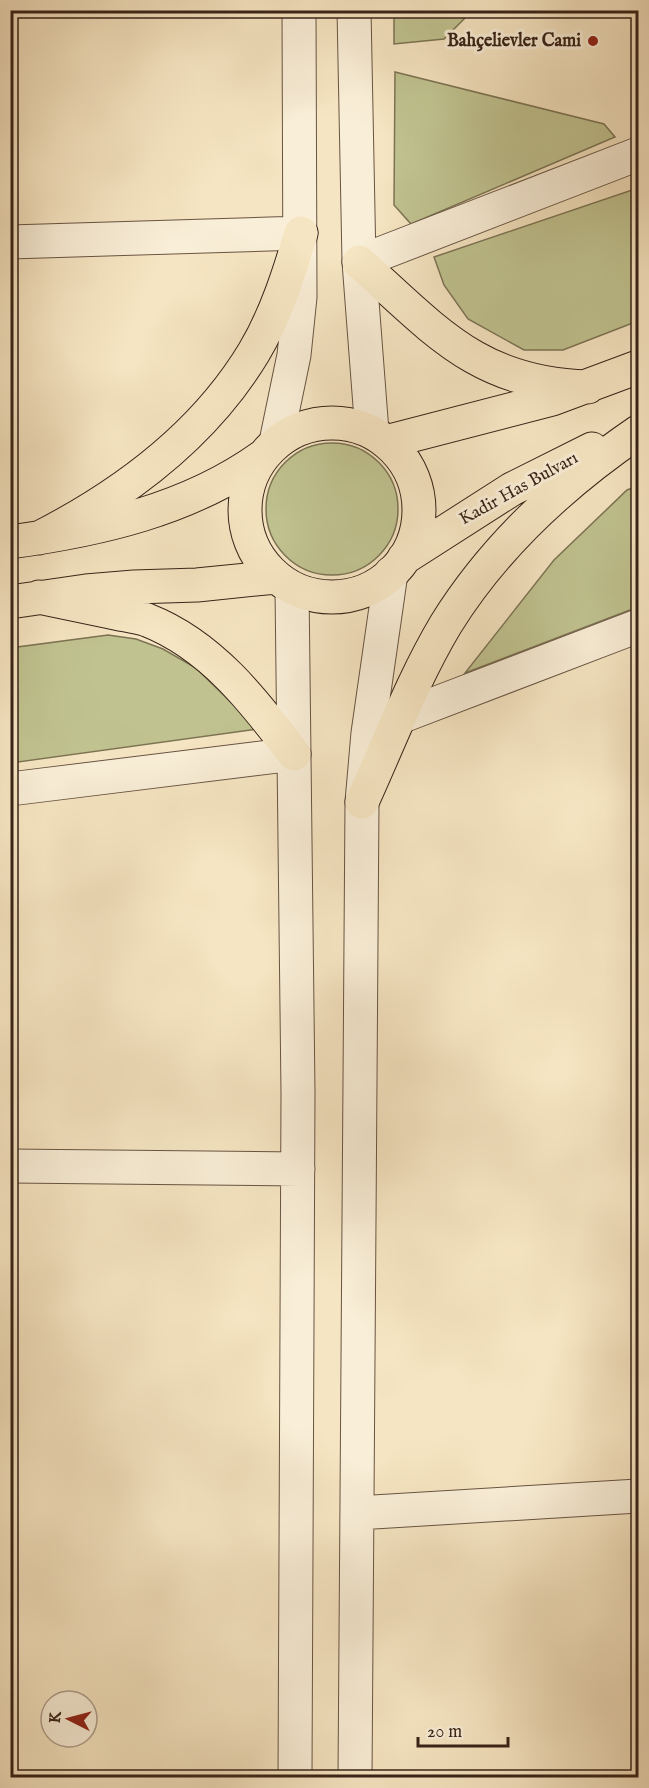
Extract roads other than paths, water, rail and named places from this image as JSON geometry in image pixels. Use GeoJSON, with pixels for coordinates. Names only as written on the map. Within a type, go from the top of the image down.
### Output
{"type":"FeatureCollection","features":[{"type":"Feature","properties":{"kind":"highway"},"geometry":{"type":"LineString","coordinates":[[25,540],[72,521],[133,482],[196,428],[235,381],[255,350],[288,276],[301,233]]}},
{"type":"Feature","properties":{"kind":"highway"},"geometry":{"type":"LineString","coordinates":[[359,262],[439,333],[462,351],[489,366],[512,376],[537,382],[588,387]]}},
{"type":"Feature","properties":{"kind":"highway"},"geometry":{"type":"LineString","coordinates":[[379,437],[517,410],[588,387],[639,367]]}},
{"type":"Feature","properties":{"kind":"highway"},"geometry":{"type":"LineString","coordinates":[[25,540],[109,525],[174,504],[242,471],[269,450],[294,431],[313,424],[333,422],[353,425],[379,437],[401,457],[412,475],[418,496],[418,518],[414,538],[398,566],[374,586],[354,594],[333,597],[312,595],[284,583],[261,561],[250,542],[245,520],[245,498],[251,477],[269,450]]}},
{"type":"Feature","properties":{"kind":"highway"},"geometry":{"type":"LineString","coordinates":[[362,802],[400,717],[445,626],[468,591],[492,560],[545,504],[600,458],[639,431]]}},
{"type":"Feature","properties":{"kind":"highway","name":"Kadir Has Bulvarı"},"geometry":{"type":"LineString","coordinates":[[398,566],[512,489],[558,464],[639,431]]}},
{"type":"Feature","properties":{"kind":"highway"},"geometry":{"type":"LineString","coordinates":[[25,599],[122,588],[284,583]]}},
{"type":"Feature","properties":{"kind":"highway"},"geometry":{"type":"LineString","coordinates":[[25,599],[145,619],[172,632],[199,649],[237,684],[294,754]]}},
{"type":"Feature","properties":{"kind":"street"},"geometry":{"type":"LineString","coordinates":[[269,450],[294,355],[300,297],[299,10]]}},
{"type":"Feature","properties":{"kind":"street"},"geometry":{"type":"LineString","coordinates":[[354,10],[359,262],[379,437]]}},
{"type":"Feature","properties":{"kind":"street"},"geometry":{"type":"LineString","coordinates":[[359,262],[639,154]]}},
{"type":"Feature","properties":{"kind":"street"},"geometry":{"type":"LineString","coordinates":[[10,242],[301,233]]}},
{"type":"Feature","properties":{"kind":"street"},"geometry":{"type":"LineString","coordinates":[[355,1778],[362,802],[368,734],[398,566]]}},
{"type":"Feature","properties":{"kind":"street"},"geometry":{"type":"LineString","coordinates":[[284,583],[294,754],[298,1169],[295,1778]]}},
{"type":"Feature","properties":{"kind":"street"},"geometry":{"type":"LineString","coordinates":[[400,717],[639,626]]}},
{"type":"Feature","properties":{"kind":"street"},"geometry":{"type":"LineString","coordinates":[[10,789],[294,754]]}},
{"type":"Feature","properties":{"kind":"street"},"geometry":{"type":"LineString","coordinates":[[10,1166],[298,1169]]}},
{"type":"Feature","properties":{"kind":"street"},"geometry":{"type":"LineString","coordinates":[[357,1513],[639,1496]]}},
{"type":"Feature","properties":{"kind":"place","name":"Bahçelievler Cami"},"geometry":{"type":"Point","coordinates":[593,41]}}]}
